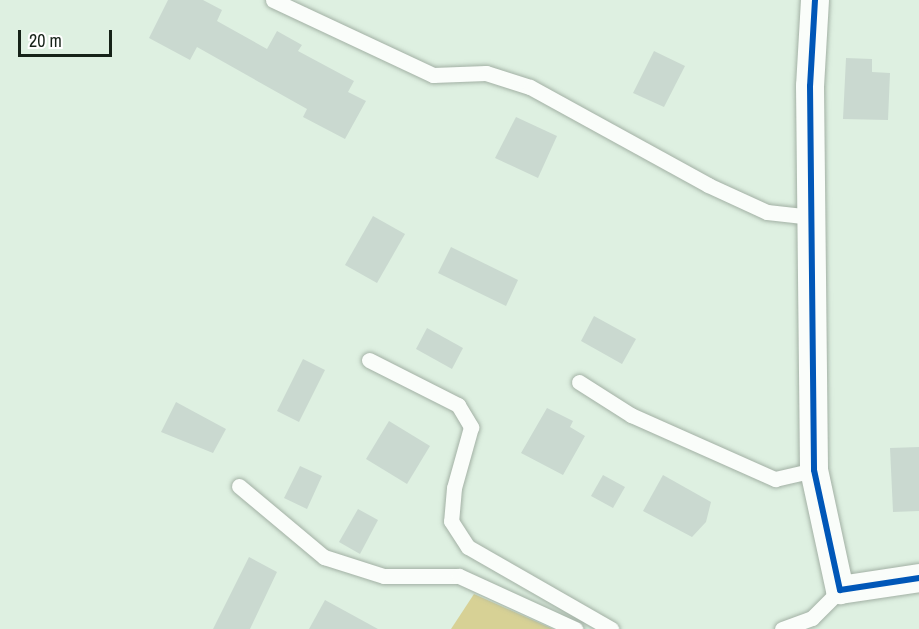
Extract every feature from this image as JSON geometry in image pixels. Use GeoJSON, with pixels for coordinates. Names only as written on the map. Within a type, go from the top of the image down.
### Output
{"type":"FeatureCollection","features":[{"type":"Feature","properties":{"kind":"street"},"geometry":{"type":"LineString","coordinates":[[815,0],[812,217],[814,470],[840,590],[919,578]]}},
{"type":"Feature","properties":{"kind":"lane"},"geometry":{"type":"LineString","coordinates":[[273,0],[433,75],[486,73],[530,87],[727,194],[767,212],[812,217]]}},
{"type":"Feature","properties":{"kind":"lane"},"geometry":{"type":"LineString","coordinates":[[369,360],[458,405],[471,427],[454,489],[451,521],[468,547],[611,629]]}},
{"type":"Feature","properties":{"kind":"lane"},"geometry":{"type":"LineString","coordinates":[[579,382],[631,416],[775,479],[814,470]]}},
{"type":"Feature","properties":{"kind":"lane"},"geometry":{"type":"LineString","coordinates":[[239,486],[324,557],[384,576],[459,576],[575,629]]}},
{"type":"Feature","properties":{"kind":"lane"},"geometry":{"type":"LineString","coordinates":[[782,629],[812,618],[840,590]]}},
{"type":"Feature","properties":{"kind":"shaded area"},"geometry":{"type":"Polygon","coordinates":[[[474,594],[553,629],[451,629],[474,594]]]}},
{"type":"Feature","properties":{"kind":"building"},"geometry":{"type":"Polygon","coordinates":[[[168,0],[203,0],[222,10],[217,21],[267,49],[277,31],[302,45],[298,51],[354,81],[348,92],[366,101],[345,139],[303,117],[307,109],[197,47],[190,60],[149,38],[168,0]]]}},
{"type":"Feature","properties":{"kind":"building"},"geometry":{"type":"Polygon","coordinates":[[[654,51],[685,66],[664,107],[633,93],[654,51]]]}},
{"type":"Feature","properties":{"kind":"building"},"geometry":{"type":"Polygon","coordinates":[[[846,58],[872,59],[872,72],[890,73],[888,120],[843,119],[846,58]]]}},
{"type":"Feature","properties":{"kind":"building"},"geometry":{"type":"Polygon","coordinates":[[[516,117],[557,136],[538,178],[495,158],[516,117]]]}},
{"type":"Feature","properties":{"kind":"building"},"geometry":{"type":"Polygon","coordinates":[[[373,216],[405,234],[377,283],[345,265],[373,216]]]}},
{"type":"Feature","properties":{"kind":"building"},"geometry":{"type":"Polygon","coordinates":[[[451,247],[518,280],[506,306],[438,273],[451,247]]]}},
{"type":"Feature","properties":{"kind":"building"},"geometry":{"type":"Polygon","coordinates":[[[594,316],[636,339],[622,364],[581,341],[594,316]]]}},
{"type":"Feature","properties":{"kind":"building"},"geometry":{"type":"Polygon","coordinates":[[[427,328],[463,348],[452,369],[416,349],[427,328]]]}},
{"type":"Feature","properties":{"kind":"building"},"geometry":{"type":"Polygon","coordinates":[[[303,359],[325,370],[299,422],[277,411],[303,359]]]}},
{"type":"Feature","properties":{"kind":"building"},"geometry":{"type":"Polygon","coordinates":[[[176,402],[226,429],[213,453],[161,432],[176,402]]]}},
{"type":"Feature","properties":{"kind":"building"},"geometry":{"type":"Polygon","coordinates":[[[547,408],[573,421],[570,427],[585,436],[563,475],[521,453],[547,408]]]}},
{"type":"Feature","properties":{"kind":"building"},"geometry":{"type":"Polygon","coordinates":[[[389,421],[430,446],[407,484],[366,459],[389,421]]]}},
{"type":"Feature","properties":{"kind":"building"},"geometry":{"type":"Polygon","coordinates":[[[919,447],[919,511],[893,512],[890,448],[919,447]]]}},
{"type":"Feature","properties":{"kind":"building"},"geometry":{"type":"Polygon","coordinates":[[[300,466],[322,476],[307,509],[284,498],[300,466]]]}},
{"type":"Feature","properties":{"kind":"building"},"geometry":{"type":"Polygon","coordinates":[[[603,475],[625,487],[613,508],[591,496],[603,475]]]}},
{"type":"Feature","properties":{"kind":"building"},"geometry":{"type":"Polygon","coordinates":[[[663,475],[711,502],[706,522],[692,537],[643,511],[663,475]]]}},
{"type":"Feature","properties":{"kind":"building"},"geometry":{"type":"Polygon","coordinates":[[[358,509],[378,520],[360,554],[339,542],[358,509]]]}},
{"type":"Feature","properties":{"kind":"building"},"geometry":{"type":"Polygon","coordinates":[[[249,557],[277,572],[250,629],[213,629],[249,557]]]}},
{"type":"Feature","properties":{"kind":"building"},"geometry":{"type":"Polygon","coordinates":[[[325,600],[378,629],[309,629],[325,600]]]}},
{"type":"Feature","properties":{"kind":"cycle path"},"geometry":{"type":"LineString","coordinates":[[815,0],[810,86],[814,470],[840,590],[919,578]]}}]}
